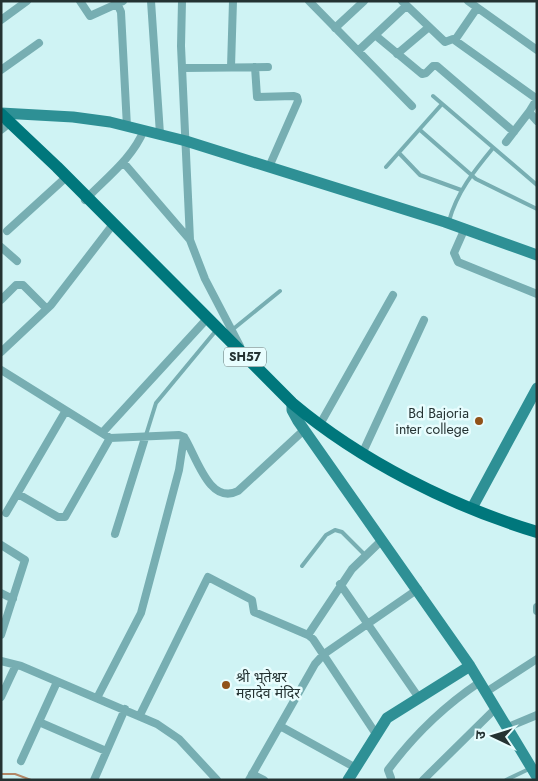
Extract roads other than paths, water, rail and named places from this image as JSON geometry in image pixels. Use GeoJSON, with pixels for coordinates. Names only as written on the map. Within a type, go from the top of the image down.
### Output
{"type":"FeatureCollection","features":[{"type":"Feature","properties":{"kind":"main road","name":"SH57"},"geometry":{"type":"LineString","coordinates":[[2,121],[62,181],[85,199],[111,227],[144,257],[214,333],[292,406],[347,451],[401,481],[478,517],[537,538]]}},
{"type":"Feature","properties":{"kind":"main road","name":"SH57"},"geometry":{"type":"LineString","coordinates":[[2,121],[85,199],[292,406],[362,454],[472,508],[537,532]]}},
{"type":"Feature","properties":{"kind":"street"},"geometry":{"type":"LineString","coordinates":[[1,20],[17,4],[27,1]]}},
{"type":"Feature","properties":{"kind":"street"},"geometry":{"type":"LineString","coordinates":[[80,1],[90,16],[119,2],[128,126]]}},
{"type":"Feature","properties":{"kind":"street"},"geometry":{"type":"LineString","coordinates":[[152,1],[160,134]]}},
{"type":"Feature","properties":{"kind":"street"},"geometry":{"type":"LineString","coordinates":[[231,67],[233,1]]}},
{"type":"Feature","properties":{"kind":"street"},"geometry":{"type":"LineString","coordinates":[[309,1],[412,106]]}},
{"type":"Feature","properties":{"kind":"street"},"geometry":{"type":"LineString","coordinates":[[335,28],[364,1]]}},
{"type":"Feature","properties":{"kind":"street"},"geometry":{"type":"LineString","coordinates":[[468,1],[537,50]]}},
{"type":"Feature","properties":{"kind":"street"},"geometry":{"type":"LineString","coordinates":[[181,3],[190,240],[205,279],[245,357]]}},
{"type":"Feature","properties":{"kind":"street"},"geometry":{"type":"LineString","coordinates":[[358,51],[404,3],[445,42],[452,38],[537,99],[506,142]]}},
{"type":"Feature","properties":{"kind":"street"},"geometry":{"type":"LineString","coordinates":[[455,40],[477,8]]}},
{"type":"Feature","properties":{"kind":"street"},"geometry":{"type":"LineString","coordinates":[[397,54],[429,27]]}},
{"type":"Feature","properties":{"kind":"street"},"geometry":{"type":"LineString","coordinates":[[375,35],[422,74],[426,73],[433,66],[437,66],[514,132]]}},
{"type":"Feature","properties":{"kind":"street"},"geometry":{"type":"LineString","coordinates":[[1,70],[39,43]]}},
{"type":"Feature","properties":{"kind":"street"},"geometry":{"type":"LineString","coordinates":[[254,67],[257,97],[294,96],[297,97],[298,101],[269,167]]}},
{"type":"Feature","properties":{"kind":"street"},"geometry":{"type":"LineString","coordinates":[[183,68],[268,67]]}},
{"type":"Feature","properties":{"kind":"street"},"geometry":{"type":"LineString","coordinates":[[529,112],[537,121]]}},
{"type":"Feature","properties":{"kind":"street"},"geometry":{"type":"LineString","coordinates":[[2,121],[74,117],[128,126],[160,134],[465,228],[537,255]]}},
{"type":"Feature","properties":{"kind":"street"},"geometry":{"type":"LineString","coordinates":[[85,199],[123,162],[138,143],[144,130]]}},
{"type":"Feature","properties":{"kind":"street"},"geometry":{"type":"LineString","coordinates":[[123,162],[190,240]]}},
{"type":"Feature","properties":{"kind":"street"},"geometry":{"type":"LineString","coordinates":[[7,231],[62,181]]}},
{"type":"Feature","properties":{"kind":"street"},"geometry":{"type":"LineString","coordinates":[[2,348],[46,309],[111,227]]}},
{"type":"Feature","properties":{"kind":"street"},"geometry":{"type":"LineString","coordinates":[[465,228],[454,253],[456,259],[537,294]]}},
{"type":"Feature","properties":{"kind":"street"},"geometry":{"type":"LineString","coordinates":[[1,247],[17,261]]}},
{"type":"Feature","properties":{"kind":"street"},"geometry":{"type":"LineString","coordinates":[[3,294],[23,284],[46,309]]}},
{"type":"Feature","properties":{"kind":"street"},"geometry":{"type":"LineString","coordinates":[[319,426],[393,295]]}},
{"type":"Feature","properties":{"kind":"street"},"geometry":{"type":"LineString","coordinates":[[362,454],[424,320]]}},
{"type":"Feature","properties":{"kind":"street"},"geometry":{"type":"LineString","coordinates":[[102,434],[204,322]]}},
{"type":"Feature","properties":{"kind":"street"},"geometry":{"type":"LineString","coordinates":[[1,370],[65,412],[110,438],[145,438],[179,435],[184,438],[206,477],[216,490],[223,494],[230,495],[238,491],[304,430]]}},
{"type":"Feature","properties":{"kind":"street"},"geometry":{"type":"LineString","coordinates":[[472,508],[537,388]]}},
{"type":"Feature","properties":{"kind":"street"},"geometry":{"type":"LineString","coordinates":[[292,406],[304,430],[418,588],[470,666],[534,772]]}},
{"type":"Feature","properties":{"kind":"street"},"geometry":{"type":"LineString","coordinates":[[6,513],[65,412]]}},
{"type":"Feature","properties":{"kind":"street"},"geometry":{"type":"LineString","coordinates":[[18,494],[58,518],[65,517],[110,438]]}},
{"type":"Feature","properties":{"kind":"street"},"geometry":{"type":"LineString","coordinates":[[115,534],[145,438]]}},
{"type":"Feature","properties":{"kind":"street"},"geometry":{"type":"LineString","coordinates":[[97,698],[141,613],[178,470],[184,438]]}},
{"type":"Feature","properties":{"kind":"street"},"geometry":{"type":"LineString","coordinates":[[308,634],[340,584],[365,554],[382,540]]}},
{"type":"Feature","properties":{"kind":"street"},"geometry":{"type":"LineString","coordinates":[[1,545],[22,556],[25,560],[14,599],[1,634]]}},
{"type":"Feature","properties":{"kind":"street"},"geometry":{"type":"LineString","coordinates":[[140,715],[208,577],[252,600],[254,612],[308,634],[324,654],[376,734]]}},
{"type":"Feature","properties":{"kind":"street"},"geometry":{"type":"LineString","coordinates":[[340,584],[419,698]]}},
{"type":"Feature","properties":{"kind":"street"},"geometry":{"type":"LineString","coordinates":[[264,780],[251,777],[315,664],[324,654],[418,588]]}},
{"type":"Feature","properties":{"kind":"street"},"geometry":{"type":"LineString","coordinates":[[1,592],[14,599]]}},
{"type":"Feature","properties":{"kind":"street"},"geometry":{"type":"LineString","coordinates":[[537,607],[537,612]]}},
{"type":"Feature","properties":{"kind":"street"},"geometry":{"type":"LineString","coordinates":[[391,778],[388,770],[403,750],[446,706],[537,659]]}},
{"type":"Feature","properties":{"kind":"street"},"geometry":{"type":"LineString","coordinates":[[1,661],[16,665],[140,715],[179,739],[217,780]]}},
{"type":"Feature","properties":{"kind":"street"},"geometry":{"type":"LineString","coordinates":[[1,698],[16,665]]}},
{"type":"Feature","properties":{"kind":"street"},"geometry":{"type":"LineString","coordinates":[[348,780],[387,718],[470,666]]}},
{"type":"Feature","properties":{"kind":"street"},"geometry":{"type":"LineString","coordinates":[[21,760],[57,682]]}},
{"type":"Feature","properties":{"kind":"street"},"geometry":{"type":"LineString","coordinates":[[423,780],[496,708]]}},
{"type":"Feature","properties":{"kind":"street"},"geometry":{"type":"LineString","coordinates":[[94,780],[125,709]]}},
{"type":"Feature","properties":{"kind":"street"},"geometry":{"type":"LineString","coordinates":[[508,727],[537,715]]}},
{"type":"Feature","properties":{"kind":"street"},"geometry":{"type":"LineString","coordinates":[[38,722],[106,751]]}},
{"type":"Feature","properties":{"kind":"street"},"geometry":{"type":"LineString","coordinates":[[280,726],[356,768]]}},
{"type":"Feature","properties":{"kind":"lane"},"geometry":{"type":"LineString","coordinates":[[433,96],[537,185]]}},
{"type":"Feature","properties":{"kind":"lane"},"geometry":{"type":"LineString","coordinates":[[386,167],[442,104]]}},
{"type":"Feature","properties":{"kind":"lane"},"geometry":{"type":"LineString","coordinates":[[420,130],[471,175],[537,209]]}},
{"type":"Feature","properties":{"kind":"lane"},"geometry":{"type":"LineString","coordinates":[[448,223],[455,200],[461,190],[493,148]]}},
{"type":"Feature","properties":{"kind":"lane"},"geometry":{"type":"LineString","coordinates":[[399,153],[420,175],[461,190]]}},
{"type":"Feature","properties":{"kind":"lane"},"geometry":{"type":"LineString","coordinates":[[232,330],[280,290]]}},
{"type":"Feature","properties":{"kind":"lane"},"geometry":{"type":"LineString","coordinates":[[145,438],[156,403],[214,333]]}},
{"type":"Feature","properties":{"kind":"lane"},"geometry":{"type":"LineString","coordinates":[[302,566],[326,535],[335,530],[342,532],[365,554]]}},
{"type":"Feature","properties":{"kind":"lane"},"geometry":{"type":"LineString","coordinates":[[506,780],[534,772]]}},
{"type":"Feature","properties":{"kind":"waterway"},"geometry":{"type":"LineString","coordinates":[[1,774],[15,774],[31,780]]}},
{"type":"Feature","properties":{"kind":"place","name":"Bd Bajoria inter college"},"geometry":{"type":"Point","coordinates":[479,421]}},
{"type":"Feature","properties":{"kind":"place","name":"श्री भूतेश्वर महादेव मंदिर"},"geometry":{"type":"Point","coordinates":[226,685]}}]}
